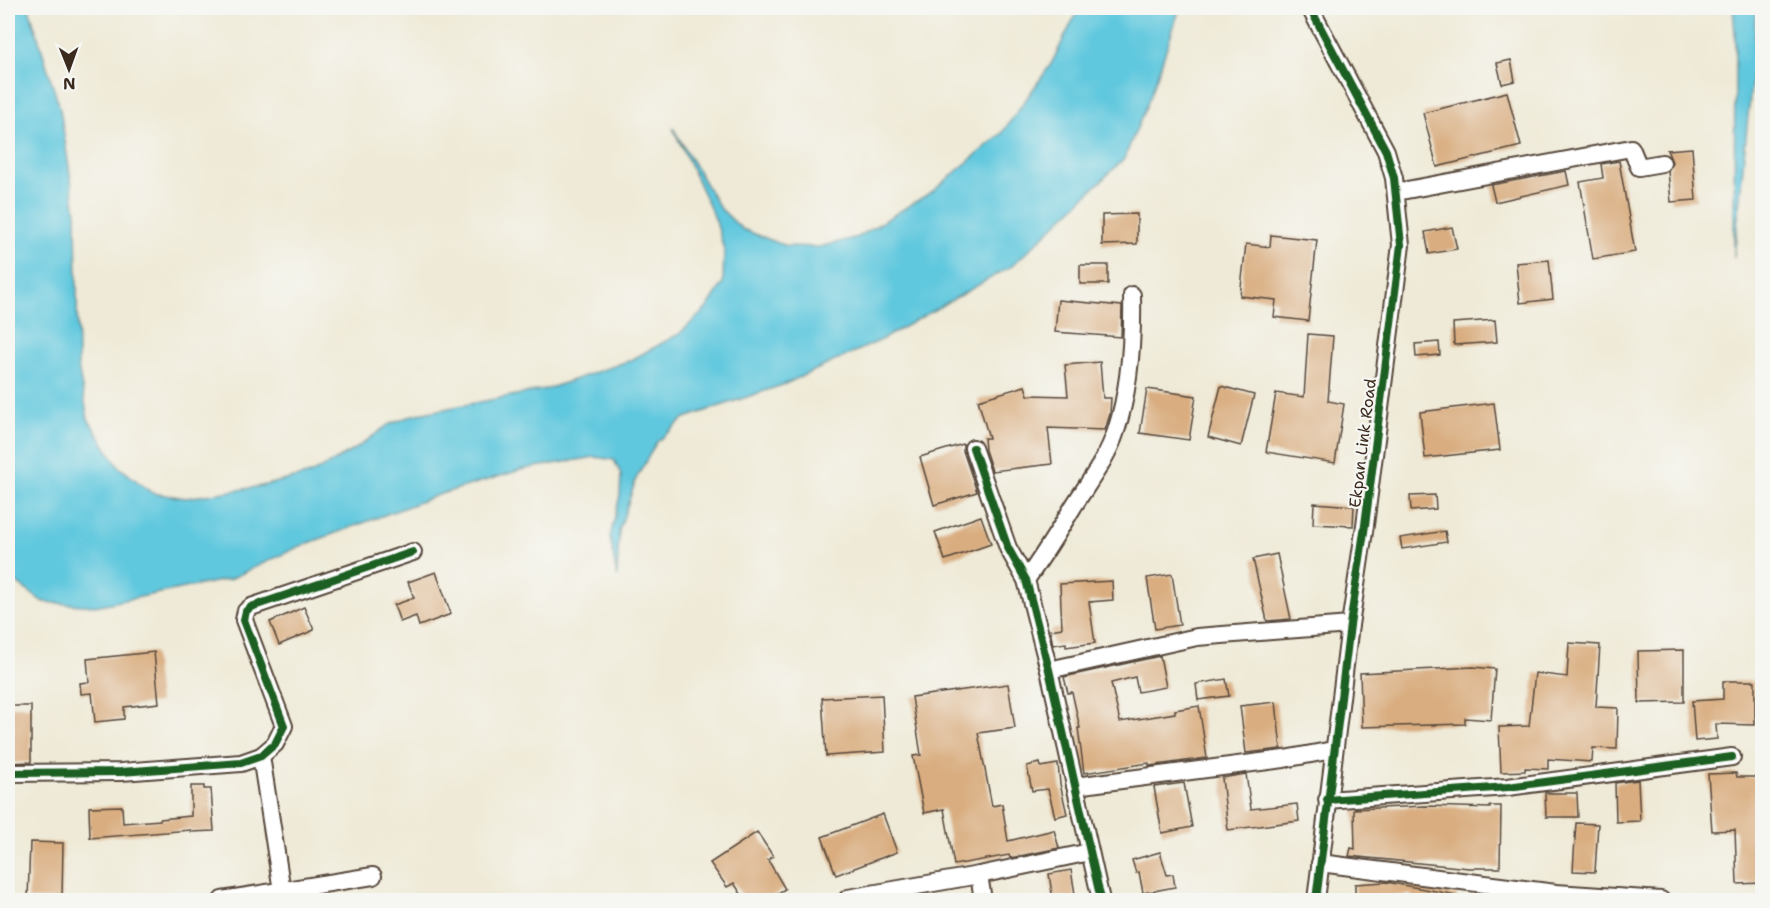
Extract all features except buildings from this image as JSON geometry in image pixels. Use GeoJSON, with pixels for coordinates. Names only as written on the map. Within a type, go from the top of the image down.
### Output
{"type":"FeatureCollection","features":[{"type":"Feature","properties":{"kind":"street","name":"Ekpan Link Road"},"geometry":{"type":"LineString","coordinates":[[1310,8],[1386,152],[1394,178],[1401,245],[1327,800],[1316,900]]}},
{"type":"Feature","properties":{"kind":"street"},"geometry":{"type":"LineString","coordinates":[[1396,192],[1631,148],[1639,167],[1662,163]]}},
{"type":"Feature","properties":{"kind":"street"},"geometry":{"type":"LineString","coordinates":[[1026,580],[1057,537],[1095,474],[1115,434],[1126,393],[1132,327],[1132,295]]}},
{"type":"Feature","properties":{"kind":"street"},"geometry":{"type":"LineString","coordinates":[[973,448],[1008,548],[1026,580],[1049,670],[1101,900]]}},
{"type":"Feature","properties":{"kind":"street"},"geometry":{"type":"LineString","coordinates":[[8,773],[121,772],[241,763],[261,756],[275,744],[284,726],[244,620],[246,611],[251,607],[413,552]]}},
{"type":"Feature","properties":{"kind":"street"},"geometry":{"type":"LineString","coordinates":[[1049,670],[1197,637],[1350,625]]}},
{"type":"Feature","properties":{"kind":"street"},"geometry":{"type":"LineString","coordinates":[[1075,786],[1284,759],[1334,750]]}},
{"type":"Feature","properties":{"kind":"street"},"geometry":{"type":"LineString","coordinates":[[261,756],[282,891]]}},
{"type":"Feature","properties":{"kind":"street"},"geometry":{"type":"LineString","coordinates":[[1327,800],[1508,787],[1732,757]]}},
{"type":"Feature","properties":{"kind":"street"},"geometry":{"type":"LineString","coordinates":[[848,898],[979,875],[1090,852]]}},
{"type":"Feature","properties":{"kind":"street"},"geometry":{"type":"LineString","coordinates":[[1320,863],[1556,893],[1662,900]]}},
{"type":"Feature","properties":{"kind":"street"},"geometry":{"type":"LineString","coordinates":[[979,875],[983,900]]}},
{"type":"Feature","properties":{"kind":"street"},"geometry":{"type":"LineString","coordinates":[[222,900],[373,876]]}},
{"type":"Feature","properties":{"kind":"water"},"geometry":{"type":"Polygon","coordinates":[[[8,8],[29,8],[60,109],[76,213],[78,367],[88,419],[118,466],[152,493],[186,498],[257,487],[311,474],[355,449],[388,425],[413,415],[547,389],[631,360],[679,334],[707,308],[723,283],[724,250],[716,221],[673,128],[719,207],[742,229],[786,246],[819,247],[858,237],[933,191],[1002,133],[1051,64],[1079,8],[1180,8],[1150,97],[1124,159],[1012,266],[881,340],[785,384],[685,418],[656,443],[636,479],[619,531],[617,577],[610,537],[620,495],[621,474],[614,460],[595,457],[524,469],[441,494],[298,547],[230,579],[95,606],[43,602],[17,583],[8,571],[8,8]]]}},
{"type":"Feature","properties":{"kind":"water"},"geometry":{"type":"Polygon","coordinates":[[[1733,8],[1756,8],[1754,56],[1734,257],[1735,33],[1733,8]]]}},
{"type":"Feature","properties":{"kind":"cycle path"},"geometry":{"type":"LineString","coordinates":[[1310,8],[1386,151],[1394,178],[1401,245],[1316,900]]}},
{"type":"Feature","properties":{"kind":"cycle path"},"geometry":{"type":"LineString","coordinates":[[973,448],[1008,548],[1026,580],[1049,670],[1101,900]]}},
{"type":"Feature","properties":{"kind":"cycle path"},"geometry":{"type":"LineString","coordinates":[[8,773],[121,772],[241,763],[261,756],[275,744],[284,726],[244,620],[246,611],[251,607],[413,552]]}},
{"type":"Feature","properties":{"kind":"cycle path"},"geometry":{"type":"LineString","coordinates":[[1327,800],[1508,787],[1732,757]]}}]}
